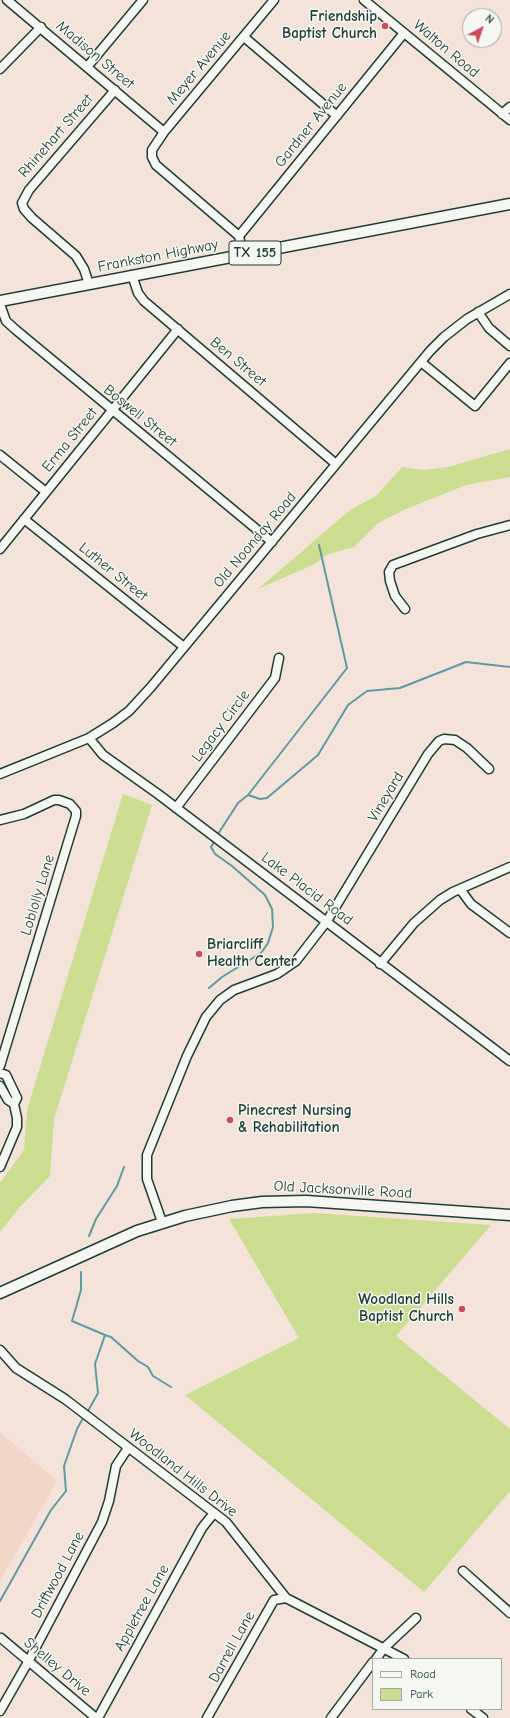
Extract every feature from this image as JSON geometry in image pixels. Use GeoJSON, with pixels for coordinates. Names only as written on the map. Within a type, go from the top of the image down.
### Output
{"type":"FeatureCollection","features":[{"type":"Feature","properties":{"kind":"main road","name":"Frankston Highway"},"geometry":{"type":"LineString","coordinates":[[0,302],[510,204]]}},
{"type":"Feature","properties":{"kind":"main road","name":"Old Jacksonville Road"},"geometry":{"type":"LineString","coordinates":[[0,1293],[131,1233],[162,1222],[221,1208],[283,1201],[510,1215]]}},
{"type":"Feature","properties":{"kind":"street","name":"Madison Street"},"geometry":{"type":"LineString","coordinates":[[7,0],[164,132]]}},
{"type":"Feature","properties":{"kind":"street"},"geometry":{"type":"LineString","coordinates":[[87,67],[143,0]]}},
{"type":"Feature","properties":{"kind":"street","name":"Meyer Avenue"},"geometry":{"type":"LineString","coordinates":[[239,236],[156,165],[152,157],[152,150],[164,132],[274,0]]}},
{"type":"Feature","properties":{"kind":"street","name":"Walton Road"},"geometry":{"type":"LineString","coordinates":[[364,0],[510,120]]}},
{"type":"Feature","properties":{"kind":"street"},"geometry":{"type":"LineString","coordinates":[[0,69],[40,27]]}},
{"type":"Feature","properties":{"kind":"street","name":"Gardner Avenue"},"geometry":{"type":"LineString","coordinates":[[239,236],[404,33]]}},
{"type":"Feature","properties":{"kind":"street"},"geometry":{"type":"LineString","coordinates":[[244,37],[336,116]]}},
{"type":"Feature","properties":{"kind":"street","name":"Rhinehart Street"},"geometry":{"type":"LineString","coordinates":[[88,284],[84,269],[76,256],[32,218],[24,209],[22,203],[29,190],[115,90]]}},
{"type":"Feature","properties":{"kind":"street"},"geometry":{"type":"LineString","coordinates":[[502,114],[510,107]]}},
{"type":"Feature","properties":{"kind":"street"},"geometry":{"type":"LineString","coordinates":[[239,236],[243,255]]}},
{"type":"Feature","properties":{"kind":"street","name":"Ben Street"},"geometry":{"type":"LineString","coordinates":[[132,276],[140,297],[336,464]]}},
{"type":"Feature","properties":{"kind":"street","name":"Old Noonday Road"},"geometry":{"type":"LineString","coordinates":[[0,774],[89,738],[129,711],[151,687],[421,362],[444,337],[478,312],[510,294]]}},
{"type":"Feature","properties":{"kind":"street","name":"Boswell Street"},"geometry":{"type":"LineString","coordinates":[[0,302],[4,316],[10,325],[272,542]]}},
{"type":"Feature","properties":{"kind":"street"},"geometry":{"type":"LineString","coordinates":[[478,312],[489,328],[510,346]]}},
{"type":"Feature","properties":{"kind":"street","name":"Erma Street"},"geometry":{"type":"LineString","coordinates":[[0,549],[178,329]]}},
{"type":"Feature","properties":{"kind":"street"},"geometry":{"type":"LineString","coordinates":[[421,362],[475,406],[510,363]]}},
{"type":"Feature","properties":{"kind":"street"},"geometry":{"type":"LineString","coordinates":[[0,455],[46,492]]}},
{"type":"Feature","properties":{"kind":"street","name":"Luther Street"},"geometry":{"type":"LineString","coordinates":[[24,519],[184,647]]}},
{"type":"Feature","properties":{"kind":"street"},"geometry":{"type":"LineString","coordinates":[[405,609],[395,596],[390,581],[389,572],[393,565],[477,534],[510,526]]}},
{"type":"Feature","properties":{"kind":"street","name":"Legacy Circle"},"geometry":{"type":"LineString","coordinates":[[176,808],[275,678],[279,658]]}},
{"type":"Feature","properties":{"kind":"street","name":"Lake Placid Road"},"geometry":{"type":"LineString","coordinates":[[89,738],[103,755],[327,921],[380,964],[510,1061]]}},
{"type":"Feature","properties":{"kind":"street","name":"Vineyard"},"geometry":{"type":"LineString","coordinates":[[327,921],[428,754],[439,741],[444,739],[455,740],[467,748],[489,769]]}},
{"type":"Feature","properties":{"kind":"street","name":"Loblolly Lane"},"geometry":{"type":"LineString","coordinates":[[0,820],[24,814],[50,802],[59,800],[70,804],[76,811],[76,816],[0,1066]]}},
{"type":"Feature","properties":{"kind":"street"},"geometry":{"type":"LineString","coordinates":[[380,964],[421,916],[440,900],[460,889],[510,867]]}},
{"type":"Feature","properties":{"kind":"street"},"geometry":{"type":"LineString","coordinates":[[460,889],[470,904],[510,933]]}},
{"type":"Feature","properties":{"kind":"street"},"geometry":{"type":"LineString","coordinates":[[162,1222],[146,1179],[147,1155],[151,1141],[202,1024],[215,1006],[234,990],[277,974],[291,965],[327,921]]}},
{"type":"Feature","properties":{"kind":"street"},"geometry":{"type":"LineString","coordinates":[[0,1073],[6,1076],[17,1098],[14,1104],[17,1127],[0,1167]]}},
{"type":"Feature","properties":{"kind":"street"},"geometry":{"type":"LineString","coordinates":[[0,1086],[8,1100],[14,1104]]}},
{"type":"Feature","properties":{"kind":"street","name":"Woodland Hills Drive"},"geometry":{"type":"LineString","coordinates":[[0,1350],[16,1368],[65,1399],[214,1513],[236,1534],[286,1598],[402,1658]]}},
{"type":"Feature","properties":{"kind":"street","name":"Driftwood Lane"},"geometry":{"type":"LineString","coordinates":[[0,1711],[28,1662],[102,1522],[116,1466],[128,1448]]}},
{"type":"Feature","properties":{"kind":"street","name":"Appletree Lane"},"geometry":{"type":"LineString","coordinates":[[97,1718],[202,1528],[214,1513]]}},
{"type":"Feature","properties":{"kind":"street"},"geometry":{"type":"LineString","coordinates":[[463,1571],[510,1613]]}},
{"type":"Feature","properties":{"kind":"street","name":"Darrell Lane"},"geometry":{"type":"LineString","coordinates":[[207,1718],[274,1600],[286,1598]]}},
{"type":"Feature","properties":{"kind":"street"},"geometry":{"type":"LineString","coordinates":[[377,1658],[384,1648],[416,1618]]}},
{"type":"Feature","properties":{"kind":"street","name":"Shelley Drive"},"geometry":{"type":"LineString","coordinates":[[1,1638],[97,1718]]}},
{"type":"Feature","properties":{"kind":"street"},"geometry":{"type":"LineString","coordinates":[[331,1718],[372,1663]]}},
{"type":"Feature","properties":{"kind":"street"},"geometry":{"type":"LineString","coordinates":[[472,1710],[483,1718]]}},
{"type":"Feature","properties":{"kind":"shaded area"},"geometry":{"type":"Polygon","coordinates":[[[0,1432],[57,1481],[0,1581],[0,1432]]]}},
{"type":"Feature","properties":{"kind":"green space"},"geometry":{"type":"Polygon","coordinates":[[[510,449],[510,477],[466,485],[406,509],[378,523],[354,547],[328,554],[315,564],[258,589],[350,510],[376,496],[402,467],[423,470],[448,467],[510,449]]]}},
{"type":"Feature","properties":{"kind":"green space"},"geometry":{"type":"Polygon","coordinates":[[[123,794],[152,805],[54,1119],[50,1176],[19,1208],[0,1232],[0,1183],[24,1150],[27,1110],[123,794]]]}},
{"type":"Feature","properties":{"kind":"green space"},"geometry":{"type":"Polygon","coordinates":[[[314,1213],[491,1225],[396,1336],[510,1429],[510,1491],[424,1592],[185,1395],[299,1338],[229,1219],[314,1213]]]}},
{"type":"Feature","properties":{"kind":"waterway"},"geometry":{"type":"LineString","coordinates":[[218,834],[238,803],[248,795],[347,668],[319,545]]}},
{"type":"Feature","properties":{"kind":"waterway"},"geometry":{"type":"LineString","coordinates":[[248,795],[260,799],[267,798],[318,755],[348,705],[367,691],[400,688],[466,662],[510,667]]}},
{"type":"Feature","properties":{"kind":"waterway"},"geometry":{"type":"LineString","coordinates":[[209,988],[222,977],[261,953],[268,943],[273,927],[272,909],[265,895],[232,866],[215,854],[211,847],[214,842]]}},
{"type":"Feature","properties":{"kind":"waterway"},"geometry":{"type":"LineString","coordinates":[[89,1236],[96,1219],[117,1186],[124,1167]]}},
{"type":"Feature","properties":{"kind":"waterway"},"geometry":{"type":"LineString","coordinates":[[81,1272],[81,1290],[72,1321],[105,1335],[95,1364],[98,1393],[88,1411]]}},
{"type":"Feature","properties":{"kind":"waterway"},"geometry":{"type":"LineString","coordinates":[[105,1335],[111,1337],[138,1361],[148,1367],[153,1376],[171,1387]]}},
{"type":"Feature","properties":{"kind":"waterway"},"geometry":{"type":"LineString","coordinates":[[0,1601],[51,1510],[66,1491],[64,1466],[77,1429],[82,1420]]}},
{"type":"Feature","properties":{"kind":"place","name":"Friendship Baptist Church"},"geometry":{"type":"Point","coordinates":[385,26]}},
{"type":"Feature","properties":{"kind":"place","name":"Briarcliff Health Center"},"geometry":{"type":"Point","coordinates":[199,954]}},
{"type":"Feature","properties":{"kind":"place","name":"Pinecrest Nursing & Rehabilitation"},"geometry":{"type":"Point","coordinates":[230,1120]}},
{"type":"Feature","properties":{"kind":"place","name":"Woodland Hills Baptist Church"},"geometry":{"type":"Point","coordinates":[462,1309]}}]}
